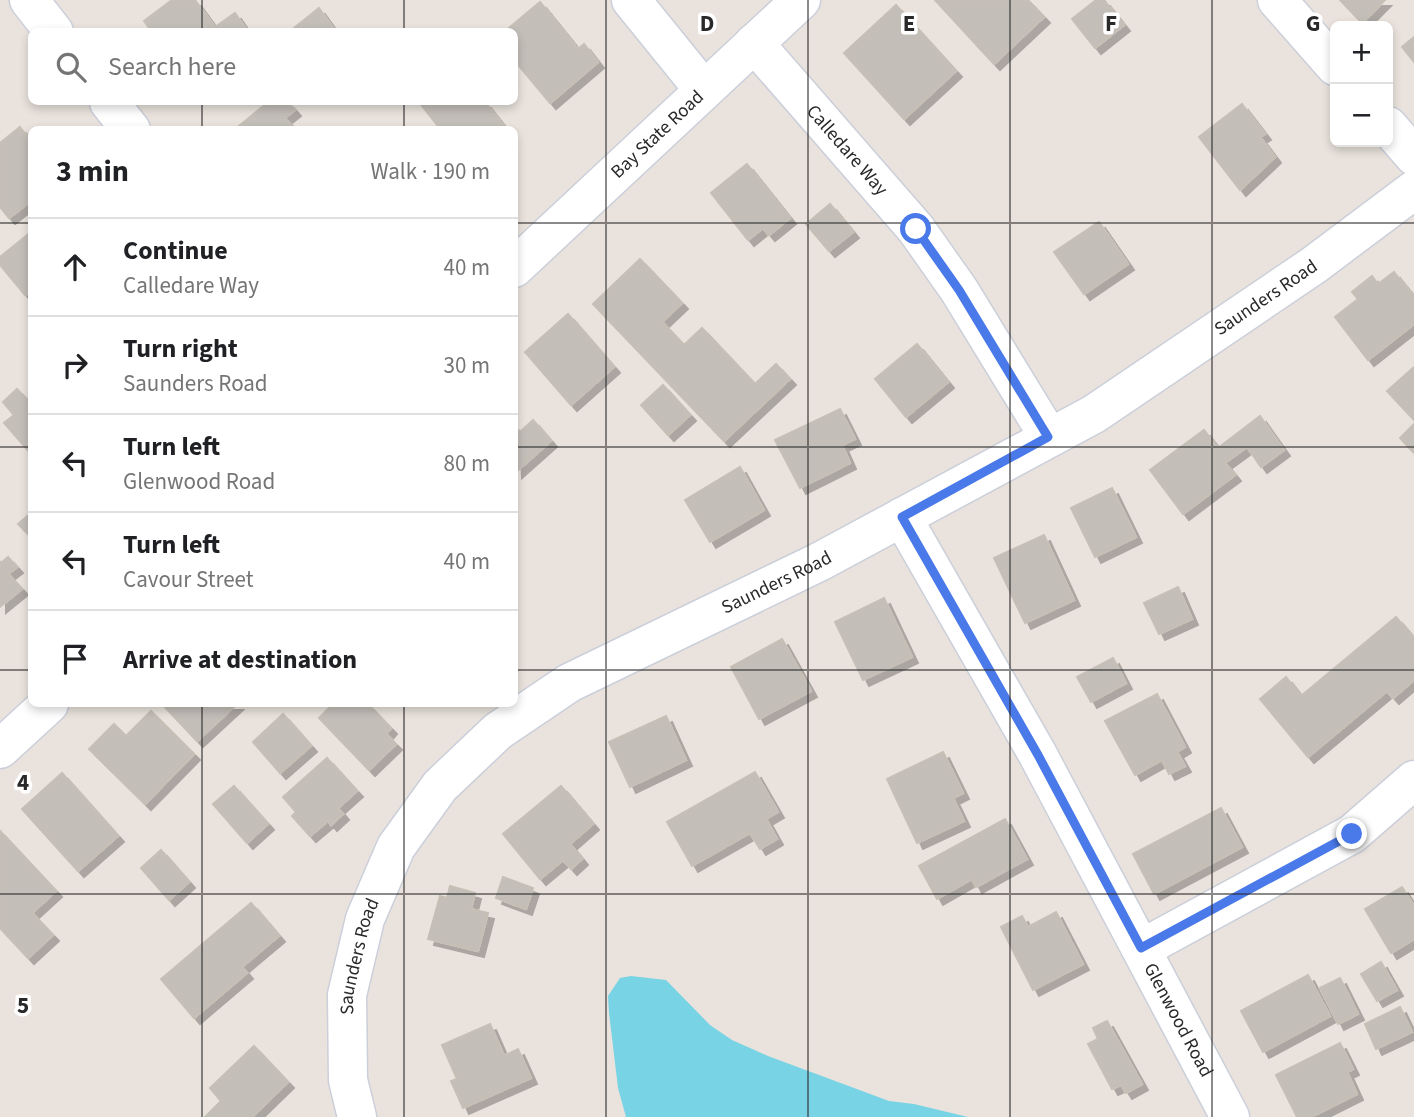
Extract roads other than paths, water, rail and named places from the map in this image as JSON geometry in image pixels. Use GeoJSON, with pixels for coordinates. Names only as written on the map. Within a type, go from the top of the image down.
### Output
{"type":"FeatureCollection","features":[{"type":"Feature","properties":{"kind":"street"},"geometry":{"type":"LineString","coordinates":[[29,0],[51,28]]}},
{"type":"Feature","properties":{"kind":"street"},"geometry":{"type":"LineString","coordinates":[[631,0],[704,90]]}},
{"type":"Feature","properties":{"kind":"street","name":"Bay State Road"},"geometry":{"type":"LineString","coordinates":[[518,264],[801,0]]}},
{"type":"Feature","properties":{"kind":"street"},"geometry":{"type":"LineString","coordinates":[[1277,0],[1330,60]]}},
{"type":"Feature","properties":{"kind":"street","name":"Calledare Way"},"geometry":{"type":"LineString","coordinates":[[754,43],[923,239],[959,290],[1048,437]]}},
{"type":"Feature","properties":{"kind":"street"},"geometry":{"type":"LineString","coordinates":[[111,105],[128,126]]}},
{"type":"Feature","properties":{"kind":"street"},"geometry":{"type":"LineString","coordinates":[[1393,132],[1414,156]]}},
{"type":"Feature","properties":{"kind":"street","name":"Saunders Road"},"geometry":{"type":"LineString","coordinates":[[356,1117],[348,1080],[347,995],[365,919],[396,847],[440,786],[498,731],[569,683],[819,562],[1094,414],[1314,265],[1414,190]]}},
{"type":"Feature","properties":{"kind":"street","name":"Glenwood Road"},"geometry":{"type":"LineString","coordinates":[[902,517],[1038,755],[1230,1117]]}},
{"type":"Feature","properties":{"kind":"street"},"geometry":{"type":"LineString","coordinates":[[5,733],[44,707]]}},
{"type":"Feature","properties":{"kind":"street"},"geometry":{"type":"LineString","coordinates":[[1141,948],[1352,834],[1414,780]]}},
{"type":"Feature","properties":{"kind":"water"},"geometry":{"type":"Polygon","coordinates":[[[631,976],[666,980],[710,1025],[732,1040],[768,1056],[889,1101],[968,1117],[626,1117],[618,1088],[608,996],[620,978],[631,976]]]}}]}
